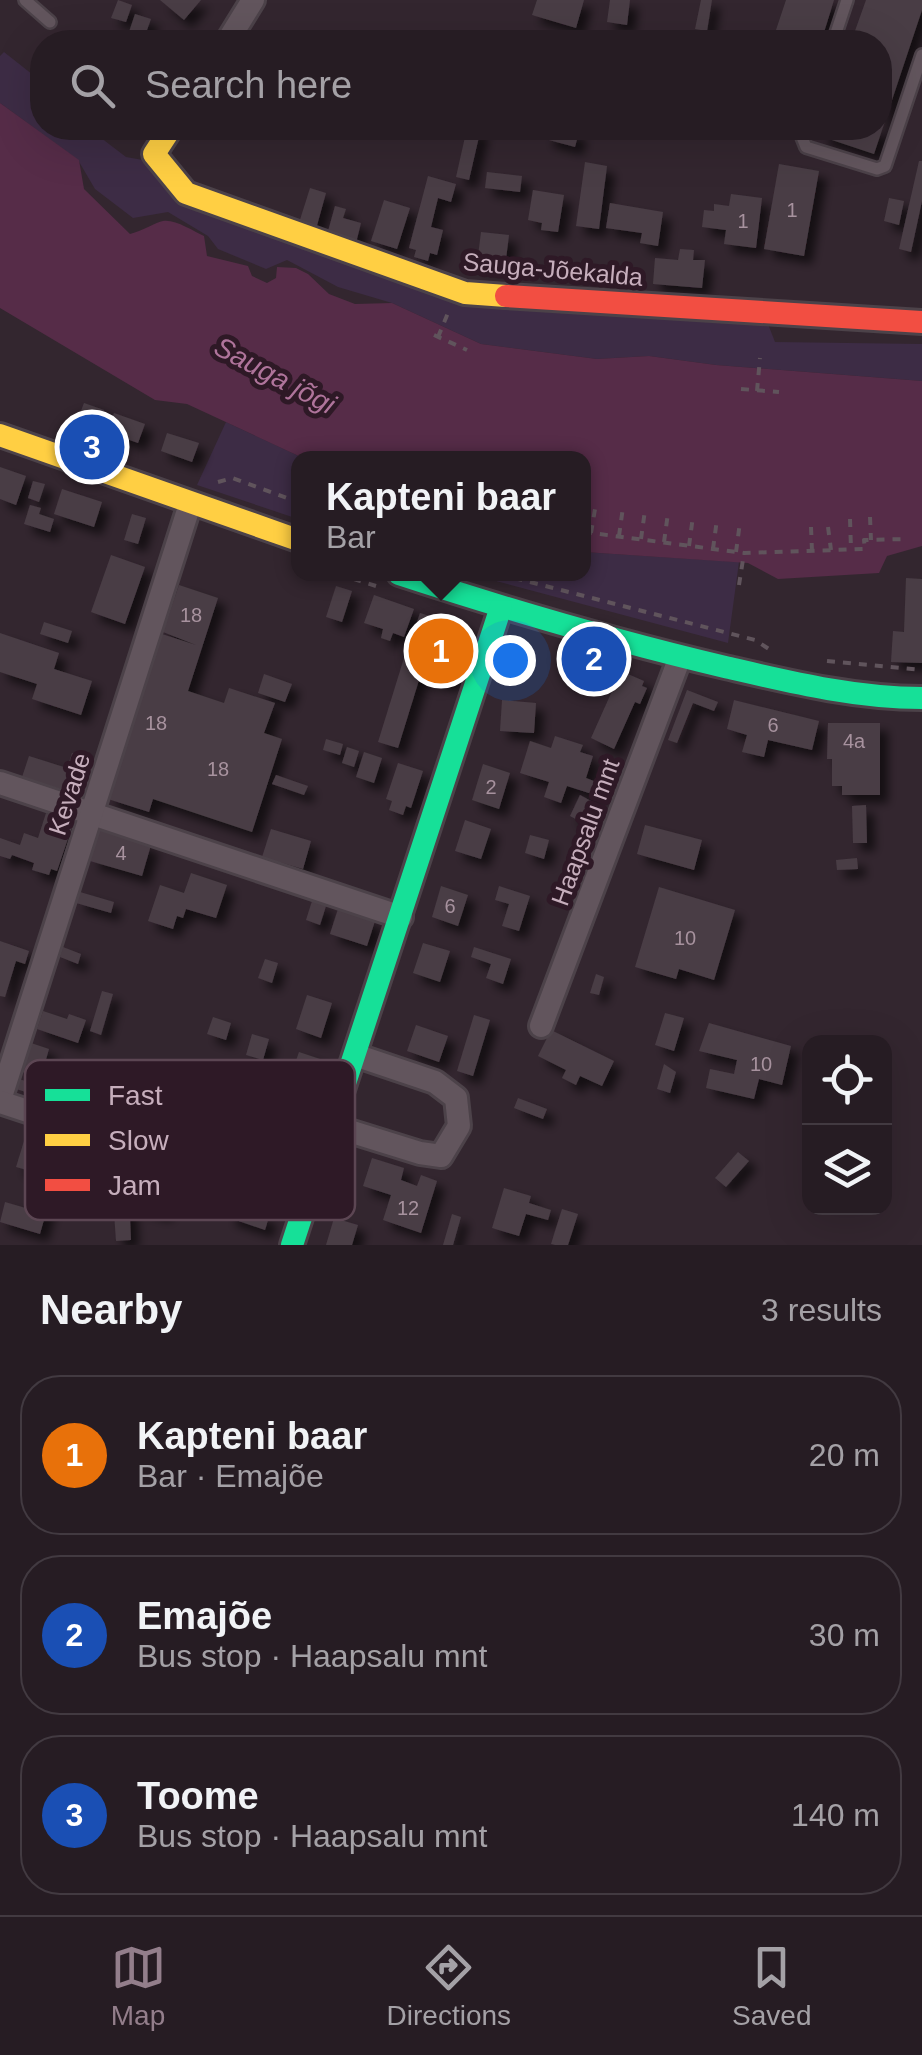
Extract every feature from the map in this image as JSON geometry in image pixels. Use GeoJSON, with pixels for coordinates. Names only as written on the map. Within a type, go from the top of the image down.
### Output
{"type":"FeatureCollection","features":[{"type":"Feature","properties":{"kind":"street"},"geometry":{"type":"LineString","coordinates":[[235,30],[254,0]]}},
{"type":"Feature","properties":{"kind":"street","name":"Sauga-Jõekalda"},"geometry":{"type":"LineString","coordinates":[[163,140],[154,154],[186,193],[465,293],[922,322]]}},
{"type":"Feature","properties":{"kind":"street"},"geometry":{"type":"LineString","coordinates":[[0,435],[291,538]]}},
{"type":"Feature","properties":{"kind":"street","name":"Kevade"},"geometry":{"type":"LineString","coordinates":[[0,1101],[190,504]]}},
{"type":"Feature","properties":{"kind":"street"},"geometry":{"type":"LineString","coordinates":[[420,581],[501,608],[680,657],[828,689],[922,698]]}},
{"type":"Feature","properties":{"kind":"street"},"geometry":{"type":"LineString","coordinates":[[353,1060],[501,608]]}},
{"type":"Feature","properties":{"kind":"street","name":"Haapsalu mnt"},"geometry":{"type":"LineString","coordinates":[[542,1026],[680,657]]}},
{"type":"Feature","properties":{"kind":"street"},"geometry":{"type":"LineString","coordinates":[[0,783],[400,917]]}},
{"type":"Feature","properties":{"kind":"street"},"geometry":{"type":"LineString","coordinates":[[355,1055],[435,1082],[456,1098],[459,1126],[441,1156],[355,1133]]}},
{"type":"Feature","properties":{"kind":"street"},"geometry":{"type":"LineString","coordinates":[[0,1101],[25,1109]]}},
{"type":"Feature","properties":{"kind":"street"},"geometry":{"type":"LineString","coordinates":[[292,1245],[301,1220]]}},
{"type":"Feature","properties":{"kind":"lane"},"geometry":{"type":"LineString","coordinates":[[25,0],[50,22]]}},
{"type":"Feature","properties":{"kind":"lane"},"geometry":{"type":"LineString","coordinates":[[837,30],[847,0]]}},
{"type":"Feature","properties":{"kind":"lane"},"geometry":{"type":"LineString","coordinates":[[803,140],[806,146],[877,169],[885,166],[922,55]]}},
{"type":"Feature","properties":{"kind":"path"},"geometry":{"type":"LineString","coordinates":[[448,314],[436,336],[466,350]]}},
{"type":"Feature","properties":{"kind":"path"},"geometry":{"type":"LineString","coordinates":[[757,390],[760,358]]}},
{"type":"Feature","properties":{"kind":"path"},"geometry":{"type":"LineString","coordinates":[[740,390],[779,392]]}},
{"type":"Feature","properties":{"kind":"path"},"geometry":{"type":"LineString","coordinates":[[596,503],[591,533],[744,553],[865,549],[864,540],[908,539]]}},
{"type":"Feature","properties":{"kind":"path"},"geometry":{"type":"LineString","coordinates":[[619,536],[623,507]]}},
{"type":"Feature","properties":{"kind":"path"},"geometry":{"type":"LineString","coordinates":[[641,539],[645,510]]}},
{"type":"Feature","properties":{"kind":"path"},"geometry":{"type":"LineString","coordinates":[[664,542],[668,513]]}},
{"type":"Feature","properties":{"kind":"path"},"geometry":{"type":"LineString","coordinates":[[690,546],[693,516]]}},
{"type":"Feature","properties":{"kind":"path"},"geometry":{"type":"LineString","coordinates":[[870,516],[870,540]]}},
{"type":"Feature","properties":{"kind":"path"},"geometry":{"type":"LineString","coordinates":[[850,519],[850,549]]}},
{"type":"Feature","properties":{"kind":"path"},"geometry":{"type":"LineString","coordinates":[[713,549],[717,520]]}},
{"type":"Feature","properties":{"kind":"path"},"geometry":{"type":"LineString","coordinates":[[736,552],[740,522]]}},
{"type":"Feature","properties":{"kind":"path"},"geometry":{"type":"LineString","coordinates":[[811,527],[812,550]]}},
{"type":"Feature","properties":{"kind":"path"},"geometry":{"type":"LineString","coordinates":[[828,527],[831,550]]}},
{"type":"Feature","properties":{"kind":"path"},"geometry":{"type":"LineString","coordinates":[[739,585],[744,553]]}},
{"type":"Feature","properties":{"kind":"path"},"geometry":{"type":"LineString","coordinates":[[526,581],[755,640],[782,653]]}},
{"type":"Feature","properties":{"kind":"path"},"geometry":{"type":"LineString","coordinates":[[814,660],[922,670]]}},
{"type":"Feature","properties":{"kind":"shaded area"},"geometry":{"type":"Polygon","coordinates":[[[4,52],[30,73],[30,125],[0,103],[0,56],[4,52]]]}},
{"type":"Feature","properties":{"kind":"shaded area"},"geometry":{"type":"Polygon","coordinates":[[[51,140],[104,140],[126,157],[143,160],[448,298],[768,324],[775,342],[922,344],[922,381],[649,356],[597,359],[481,344],[392,303],[338,287],[287,260],[266,269],[218,249],[208,236],[168,212],[133,218],[95,189],[78,160],[51,140]]]}},
{"type":"Feature","properties":{"kind":"shaded area"},"geometry":{"type":"Polygon","coordinates":[[[226,422],[291,452],[291,517],[197,485],[226,422]]]}},
{"type":"Feature","properties":{"kind":"shaded area"},"geometry":{"type":"Polygon","coordinates":[[[591,552],[739,562],[728,643],[496,581],[591,581],[591,552]]]}},
{"type":"Feature","properties":{"kind":"water","name":"Sauga jõgi"},"geometry":{"type":"Polygon","coordinates":[[[0,103],[30,125],[30,140],[51,140],[79,160],[84,189],[130,234],[163,221],[178,224],[204,236],[207,256],[248,266],[252,276],[267,283],[276,278],[277,267],[296,268],[329,294],[355,304],[392,303],[481,344],[597,359],[649,356],[922,381],[922,546],[887,556],[879,573],[778,579],[748,563],[591,552],[591,451],[291,452],[187,404],[155,400],[0,308],[0,103]]]}},
{"type":"Feature","properties":{"kind":"building"},"geometry":{"type":"Polygon","coordinates":[[[118,0],[132,5],[126,22],[111,18],[118,0]]]}},
{"type":"Feature","properties":{"kind":"building"},"geometry":{"type":"Polygon","coordinates":[[[160,0],[201,0],[184,20],[160,0]]]}},
{"type":"Feature","properties":{"kind":"building"},"geometry":{"type":"Polygon","coordinates":[[[537,0],[584,0],[576,28],[532,15],[537,0]]]}},
{"type":"Feature","properties":{"kind":"building"},"geometry":{"type":"Polygon","coordinates":[[[610,0],[630,0],[627,25],[607,22],[610,0]]]}},
{"type":"Feature","properties":{"kind":"building"},"geometry":{"type":"Polygon","coordinates":[[[701,0],[712,0],[707,30],[695,29],[701,0]]]}},
{"type":"Feature","properties":{"kind":"building"},"geometry":{"type":"Polygon","coordinates":[[[786,0],[834,0],[825,30],[776,30],[786,0]]]}},
{"type":"Feature","properties":{"kind":"building"},"geometry":{"type":"Polygon","coordinates":[[[866,0],[922,0],[892,100],[892,30],[855,30],[866,0]]]}},
{"type":"Feature","properties":{"kind":"building"},"geometry":{"type":"Polygon","coordinates":[[[135,14],[151,19],[147,30],[130,30],[135,14]]]}},
{"type":"Feature","properties":{"kind":"building"},"geometry":{"type":"Polygon","coordinates":[[[464,140],[478,140],[469,180],[456,177],[464,140]]]}},
{"type":"Feature","properties":{"kind":"building"},"geometry":{"type":"Polygon","coordinates":[[[549,140],[577,140],[575,147],[549,140]]]}},
{"type":"Feature","properties":{"kind":"building"},"geometry":{"type":"Polygon","coordinates":[[[832,140],[879,140],[874,154],[832,140]]]}},
{"type":"Feature","properties":{"kind":"building"},"geometry":{"type":"Polygon","coordinates":[[[919,161],[922,201],[911,252],[899,249],[919,161]]]}},
{"type":"Feature","properties":{"kind":"building"},"geometry":{"type":"Polygon","coordinates":[[[585,162],[607,166],[599,229],[576,226],[585,162]]]}},
{"type":"Feature","properties":{"kind":"building"},"geometry":{"type":"Polygon","coordinates":[[[779,164],[819,171],[804,256],[764,249],[779,164]]]}},
{"type":"Feature","properties":{"kind":"building"},"geometry":{"type":"Polygon","coordinates":[[[487,172],[522,176],[520,192],[485,188],[487,172]]]}},
{"type":"Feature","properties":{"kind":"building"},"geometry":{"type":"Polygon","coordinates":[[[428,176],[456,184],[451,202],[438,198],[431,227],[443,230],[437,255],[430,253],[428,261],[414,257],[416,250],[409,248],[428,176]]]}},
{"type":"Feature","properties":{"kind":"building"},"geometry":{"type":"Polygon","coordinates":[[[310,188],[326,193],[316,229],[299,223],[310,188]]]}},
{"type":"Feature","properties":{"kind":"building"},"geometry":{"type":"Polygon","coordinates":[[[533,190],[564,195],[558,232],[541,230],[542,223],[528,220],[533,190]]]}},
{"type":"Feature","properties":{"kind":"building"},"geometry":{"type":"Polygon","coordinates":[[[731,194],[762,198],[756,248],[724,244],[726,230],[702,227],[704,210],[714,211],[714,204],[729,206],[731,194]]]}},
{"type":"Feature","properties":{"kind":"building"},"geometry":{"type":"Polygon","coordinates":[[[889,198],[904,201],[899,225],[884,221],[889,198]]]}},
{"type":"Feature","properties":{"kind":"building"},"geometry":{"type":"Polygon","coordinates":[[[384,200],[410,208],[397,249],[371,241],[384,200]]]}},
{"type":"Feature","properties":{"kind":"building"},"geometry":{"type":"Polygon","coordinates":[[[610,203],[663,212],[658,246],[640,243],[642,233],[606,228],[610,203]]]}},
{"type":"Feature","properties":{"kind":"building"},"geometry":{"type":"Polygon","coordinates":[[[335,206],[346,209],[343,218],[361,223],[356,243],[327,235],[335,206]]]}},
{"type":"Feature","properties":{"kind":"building"},"geometry":{"type":"Polygon","coordinates":[[[481,232],[509,235],[505,267],[477,264],[481,232]]]}},
{"type":"Feature","properties":{"kind":"building"},"geometry":{"type":"Polygon","coordinates":[[[680,249],[694,250],[693,260],[705,260],[702,288],[653,284],[655,258],[678,260],[680,249]]]}},
{"type":"Feature","properties":{"kind":"building"},"geometry":{"type":"Polygon","coordinates":[[[84,403],[104,410],[97,429],[77,421],[84,403]]]}},
{"type":"Feature","properties":{"kind":"building"},"geometry":{"type":"Polygon","coordinates":[[[114,413],[145,424],[138,443],[107,432],[114,413]]]}},
{"type":"Feature","properties":{"kind":"building"},"geometry":{"type":"Polygon","coordinates":[[[167,433],[199,443],[192,462],[161,451],[167,433]]]}},
{"type":"Feature","properties":{"kind":"building"},"geometry":{"type":"Polygon","coordinates":[[[0,467],[26,476],[16,505],[0,499],[0,467]]]}},
{"type":"Feature","properties":{"kind":"building"},"geometry":{"type":"Polygon","coordinates":[[[33,481],[45,484],[39,502],[28,498],[33,481]]]}},
{"type":"Feature","properties":{"kind":"building"},"geometry":{"type":"Polygon","coordinates":[[[62,489],[102,502],[94,527],[54,514],[62,489]]]}},
{"type":"Feature","properties":{"kind":"building"},"geometry":{"type":"Polygon","coordinates":[[[30,505],[41,508],[39,514],[54,519],[50,532],[24,524],[30,505]]]}},
{"type":"Feature","properties":{"kind":"building"},"geometry":{"type":"Polygon","coordinates":[[[132,514],[146,518],[138,544],[124,540],[132,514]]]}},
{"type":"Feature","properties":{"kind":"building"},"geometry":{"type":"Polygon","coordinates":[[[111,555],[145,567],[125,624],[91,612],[111,555]]]}},
{"type":"Feature","properties":{"kind":"building"},"geometry":{"type":"Polygon","coordinates":[[[906,578],[922,579],[922,663],[891,662],[893,631],[904,632],[906,578]]]}},
{"type":"Feature","properties":{"kind":"building"},"geometry":{"type":"Polygon","coordinates":[[[179,585],[218,598],[188,691],[224,703],[229,688],[275,703],[264,733],[282,739],[252,832],[153,799],[149,812],[108,799],[162,634],[196,645],[163,632],[179,585]]]}},
{"type":"Feature","properties":{"kind":"building"},"geometry":{"type":"Polygon","coordinates":[[[336,586],[352,591],[342,622],[326,617],[336,586]]]}},
{"type":"Feature","properties":{"kind":"building"},"geometry":{"type":"Polygon","coordinates":[[[374,595],[414,609],[404,637],[393,633],[390,641],[381,638],[383,629],[364,623],[374,595]]]}},
{"type":"Feature","properties":{"kind":"building"},"geometry":{"type":"Polygon","coordinates":[[[420,613],[468,628],[451,683],[437,679],[443,660],[434,657],[437,649],[411,641],[420,613]]]}},
{"type":"Feature","properties":{"kind":"building"},"geometry":{"type":"Polygon","coordinates":[[[44,622],[72,631],[68,643],[40,634],[44,622]]]}},
{"type":"Feature","properties":{"kind":"building"},"geometry":{"type":"Polygon","coordinates":[[[0,633],[59,653],[54,669],[92,681],[81,715],[32,699],[37,684],[0,672],[0,633]]]}},
{"type":"Feature","properties":{"kind":"building"},"geometry":{"type":"Polygon","coordinates":[[[560,650],[587,657],[586,662],[559,654],[560,650]]]}},
{"type":"Feature","properties":{"kind":"building"},"geometry":{"type":"Polygon","coordinates":[[[404,658],[424,664],[398,748],[378,742],[404,658]]]}},
{"type":"Feature","properties":{"kind":"building"},"geometry":{"type":"Polygon","coordinates":[[[621,671],[644,681],[642,686],[647,688],[640,704],[635,702],[614,749],[591,738],[621,671]]]}},
{"type":"Feature","properties":{"kind":"building"},"geometry":{"type":"Polygon","coordinates":[[[264,674],[292,684],[285,702],[258,693],[264,674]]]}},
{"type":"Feature","properties":{"kind":"building"},"geometry":{"type":"Polygon","coordinates":[[[687,690],[718,702],[714,711],[693,703],[677,743],[668,740],[687,690]]]}},
{"type":"Feature","properties":{"kind":"building"},"geometry":{"type":"Polygon","coordinates":[[[502,700],[536,703],[534,733],[500,731],[502,700]]]}},
{"type":"Feature","properties":{"kind":"building"},"geometry":{"type":"Polygon","coordinates":[[[734,700],[819,721],[812,750],[768,740],[764,757],[742,752],[747,735],[727,729],[734,700]]]}},
{"type":"Feature","properties":{"kind":"building"},"geometry":{"type":"Polygon","coordinates":[[[828,723],[880,723],[880,795],[842,795],[842,786],[832,786],[832,759],[827,759],[828,723]]]}},
{"type":"Feature","properties":{"kind":"building"},"geometry":{"type":"Polygon","coordinates":[[[555,736],[583,745],[580,752],[593,756],[586,778],[599,783],[595,795],[567,786],[561,803],[544,797],[549,782],[520,773],[530,741],[551,748],[555,736]]]}},
{"type":"Feature","properties":{"kind":"building"},"geometry":{"type":"Polygon","coordinates":[[[326,739],[343,744],[340,755],[323,750],[326,739]]]}},
{"type":"Feature","properties":{"kind":"building"},"geometry":{"type":"Polygon","coordinates":[[[347,747],[359,751],[354,767],[342,763],[347,747]]]}},
{"type":"Feature","properties":{"kind":"building"},"geometry":{"type":"Polygon","coordinates":[[[364,752],[382,758],[374,783],[356,777],[364,752]]]}},
{"type":"Feature","properties":{"kind":"building"},"geometry":{"type":"Polygon","coordinates":[[[72,753],[95,760],[83,796],[22,777],[29,756],[67,768],[72,753]]]}},
{"type":"Feature","properties":{"kind":"building"},"geometry":{"type":"Polygon","coordinates":[[[398,763],[423,771],[411,808],[406,806],[403,815],[389,810],[392,801],[386,799],[398,763]]]}},
{"type":"Feature","properties":{"kind":"building"},"geometry":{"type":"Polygon","coordinates":[[[483,764],[510,773],[499,809],[472,800],[483,764]]]}},
{"type":"Feature","properties":{"kind":"building"},"geometry":{"type":"Polygon","coordinates":[[[276,775],[308,786],[304,795],[272,784],[276,775]]]}},
{"type":"Feature","properties":{"kind":"building"},"geometry":{"type":"Polygon","coordinates":[[[580,795],[591,801],[581,822],[570,816],[580,795]]]}},
{"type":"Feature","properties":{"kind":"building"},"geometry":{"type":"Polygon","coordinates":[[[866,805],[867,843],[853,843],[852,806],[866,805]]]}},
{"type":"Feature","properties":{"kind":"building"},"geometry":{"type":"Polygon","coordinates":[[[46,813],[74,821],[57,871],[51,869],[49,875],[32,870],[34,863],[12,855],[10,859],[0,856],[0,838],[20,845],[24,833],[38,838],[46,813]]]}},
{"type":"Feature","properties":{"kind":"building"},"geometry":{"type":"Polygon","coordinates":[[[465,820],[491,829],[481,859],[455,851],[465,820]]]}},
{"type":"Feature","properties":{"kind":"building"},"geometry":{"type":"Polygon","coordinates":[[[645,825],[702,840],[694,870],[637,854],[645,825]]]}},
{"type":"Feature","properties":{"kind":"building"},"geometry":{"type":"Polygon","coordinates":[[[100,829],[151,845],[142,876],[90,861],[100,829]]]}},
{"type":"Feature","properties":{"kind":"building"},"geometry":{"type":"Polygon","coordinates":[[[271,829],[311,841],[303,869],[262,857],[271,829]]]}},
{"type":"Feature","properties":{"kind":"building"},"geometry":{"type":"Polygon","coordinates":[[[530,835],[549,840],[544,859],[525,853],[530,835]]]}},
{"type":"Feature","properties":{"kind":"building"},"geometry":{"type":"Polygon","coordinates":[[[857,858],[858,869],[837,870],[836,860],[857,858]]]}},
{"type":"Feature","properties":{"kind":"building"},"geometry":{"type":"Polygon","coordinates":[[[191,873],[227,885],[216,918],[186,909],[183,918],[177,916],[173,929],[148,921],[160,885],[184,893],[191,873]]]}},
{"type":"Feature","properties":{"kind":"building"},"geometry":{"type":"Polygon","coordinates":[[[441,886],[468,895],[458,926],[432,917],[441,886]]]}},
{"type":"Feature","properties":{"kind":"building"},"geometry":{"type":"Polygon","coordinates":[[[499,886],[530,896],[519,931],[502,926],[509,904],[495,900],[499,886]]]}},
{"type":"Feature","properties":{"kind":"building"},"geometry":{"type":"Polygon","coordinates":[[[659,887],[735,910],[714,980],[679,969],[676,979],[635,967],[659,887]]]}},
{"type":"Feature","properties":{"kind":"building"},"geometry":{"type":"Polygon","coordinates":[[[80,892],[114,902],[111,913],[76,903],[80,892]]]}},
{"type":"Feature","properties":{"kind":"building"},"geometry":{"type":"Polygon","coordinates":[[[312,901],[326,906],[320,925],[306,920],[312,901]]]}},
{"type":"Feature","properties":{"kind":"building"},"geometry":{"type":"Polygon","coordinates":[[[338,909],[375,921],[367,946],[330,934],[338,909]]]}},
{"type":"Feature","properties":{"kind":"building"},"geometry":{"type":"Polygon","coordinates":[[[0,941],[29,951],[25,964],[16,961],[5,997],[0,996],[0,941]]]}},
{"type":"Feature","properties":{"kind":"building"},"geometry":{"type":"Polygon","coordinates":[[[423,943],[450,951],[440,982],[413,973],[423,943]]]}},
{"type":"Feature","properties":{"kind":"building"},"geometry":{"type":"Polygon","coordinates":[[[63,947],[81,954],[78,964],[60,957],[63,947]]]}},
{"type":"Feature","properties":{"kind":"building"},"geometry":{"type":"Polygon","coordinates":[[[474,947],[511,959],[503,984],[486,978],[491,964],[471,957],[474,947]]]}},
{"type":"Feature","properties":{"kind":"building"},"geometry":{"type":"Polygon","coordinates":[[[265,959],[278,963],[272,983],[258,978],[265,959]]]}},
{"type":"Feature","properties":{"kind":"building"},"geometry":{"type":"Polygon","coordinates":[[[596,974],[604,977],[599,995],[590,993],[596,974]]]}},
{"type":"Feature","properties":{"kind":"building"},"geometry":{"type":"Polygon","coordinates":[[[102,991],[113,994],[101,1035],[90,1031],[102,991]]]}},
{"type":"Feature","properties":{"kind":"building"},"geometry":{"type":"Polygon","coordinates":[[[307,995],[332,1003],[321,1038],[296,1029],[307,995]]]}},
{"type":"Feature","properties":{"kind":"building"},"geometry":{"type":"Polygon","coordinates":[[[43,1011],[86,1020],[78,1043],[37,1029],[43,1011]]]}},
{"type":"Feature","properties":{"kind":"building"},"geometry":{"type":"Polygon","coordinates":[[[665,1013],[684,1018],[674,1051],[655,1045],[665,1013]]]}},
{"type":"Feature","properties":{"kind":"building"},"geometry":{"type":"Polygon","coordinates":[[[474,1015],[490,1020],[473,1076],[457,1071],[474,1015]]]}},
{"type":"Feature","properties":{"kind":"building"},"geometry":{"type":"Polygon","coordinates":[[[213,1017],[231,1023],[226,1040],[207,1034],[213,1017]]]}},
{"type":"Feature","properties":{"kind":"building"},"geometry":{"type":"Polygon","coordinates":[[[709,1023],[791,1046],[782,1085],[759,1079],[754,1099],[706,1088],[710,1069],[734,1074],[737,1060],[699,1051],[709,1023]]]}},
{"type":"Feature","properties":{"kind":"building"},"geometry":{"type":"Polygon","coordinates":[[[416,1025],[448,1036],[439,1062],[407,1051],[416,1025]]]}},
{"type":"Feature","properties":{"kind":"building"},"geometry":{"type":"Polygon","coordinates":[[[551,1030],[614,1061],[602,1086],[580,1076],[576,1085],[562,1078],[566,1070],[538,1056],[551,1030]]]}},
{"type":"Feature","properties":{"kind":"building"},"geometry":{"type":"Polygon","coordinates":[[[252,1034],[269,1039],[263,1060],[246,1055],[252,1034]]]}},
{"type":"Feature","properties":{"kind":"building"},"geometry":{"type":"Polygon","coordinates":[[[31,1043],[49,1049],[46,1060],[26,1060],[31,1043]]]}},
{"type":"Feature","properties":{"kind":"building"},"geometry":{"type":"Polygon","coordinates":[[[299,1052],[323,1060],[296,1060],[299,1052]]]}},
{"type":"Feature","properties":{"kind":"building"},"geometry":{"type":"Polygon","coordinates":[[[664,1064],[676,1072],[670,1093],[657,1089],[664,1064]]]}},
{"type":"Feature","properties":{"kind":"building"},"geometry":{"type":"Polygon","coordinates":[[[19,1079],[25,1081],[25,1092],[16,1089],[19,1079]]]}},
{"type":"Feature","properties":{"kind":"building"},"geometry":{"type":"Polygon","coordinates":[[[518,1098],[547,1109],[543,1119],[514,1108],[518,1098]]]}},
{"type":"Feature","properties":{"kind":"building"},"geometry":{"type":"Polygon","coordinates":[[[24,1141],[25,1141],[25,1169],[16,1167],[24,1141]]]}},
{"type":"Feature","properties":{"kind":"building"},"geometry":{"type":"Polygon","coordinates":[[[738,1152],[749,1161],[726,1187],[715,1178],[738,1152]]]}},
{"type":"Feature","properties":{"kind":"building"},"geometry":{"type":"Polygon","coordinates":[[[372,1158],[404,1168],[401,1180],[417,1186],[421,1175],[437,1181],[421,1233],[383,1220],[391,1195],[363,1186],[372,1158]]]}},
{"type":"Feature","properties":{"kind":"building"},"geometry":{"type":"Polygon","coordinates":[[[504,1188],[531,1196],[529,1203],[551,1210],[548,1220],[526,1214],[519,1236],[492,1228],[504,1188]]]}},
{"type":"Feature","properties":{"kind":"building"},"geometry":{"type":"Polygon","coordinates":[[[5,1202],[25,1208],[25,1220],[44,1220],[40,1234],[0,1222],[5,1202]]]}},
{"type":"Feature","properties":{"kind":"building"},"geometry":{"type":"Polygon","coordinates":[[[562,1209],[578,1214],[568,1245],[551,1244],[562,1209]]]}},
{"type":"Feature","properties":{"kind":"building"},"geometry":{"type":"Polygon","coordinates":[[[452,1214],[461,1217],[453,1245],[443,1245],[452,1214]]]}},
{"type":"Feature","properties":{"kind":"building"},"geometry":{"type":"Polygon","coordinates":[[[115,1220],[130,1220],[131,1240],[116,1241],[115,1220]]]}},
{"type":"Feature","properties":{"kind":"building"},"geometry":{"type":"Polygon","coordinates":[[[236,1220],[268,1220],[265,1230],[236,1220]]]}},
{"type":"Feature","properties":{"kind":"building"},"geometry":{"type":"Polygon","coordinates":[[[333,1220],[358,1225],[352,1245],[326,1245],[333,1220]]]}},
{"type":"Feature","properties":{"kind":"traffic: fast"},"geometry":{"type":"LineString","coordinates":[[421,581],[561,624],[725,667],[847,692],[922,698]]}},
{"type":"Feature","properties":{"kind":"traffic: fast"},"geometry":{"type":"LineString","coordinates":[[353,1060],[501,607]]}},
{"type":"Feature","properties":{"kind":"traffic: fast"},"geometry":{"type":"LineString","coordinates":[[292,1245],[300,1220]]}},
{"type":"Feature","properties":{"kind":"traffic: slow"},"geometry":{"type":"LineString","coordinates":[[163,140],[154,154],[186,193],[465,293],[506,296]]}},
{"type":"Feature","properties":{"kind":"traffic: slow"},"geometry":{"type":"LineString","coordinates":[[0,435],[291,538]]}},
{"type":"Feature","properties":{"kind":"traffic: jam"},"geometry":{"type":"LineString","coordinates":[[506,296],[922,322]]}},
{"type":"Feature","properties":{"kind":"place","name":"Toome"},"geometry":{"type":"Point","coordinates":[92,447]}},
{"type":"Feature","properties":{"kind":"place","name":"Kapteni baar"},"geometry":{"type":"Point","coordinates":[441,651]}},
{"type":"Feature","properties":{"kind":"place","name":"Emajõe"},"geometry":{"type":"Point","coordinates":[594,659]}}]}
